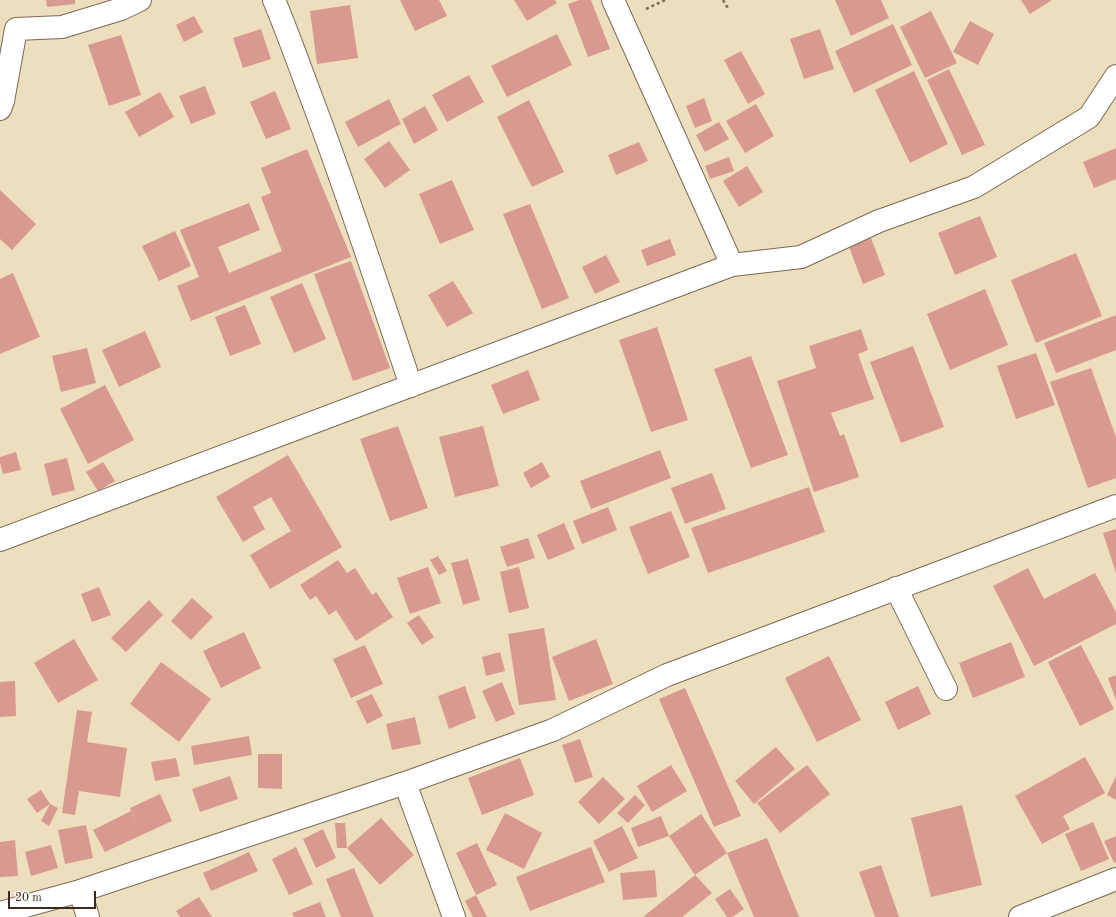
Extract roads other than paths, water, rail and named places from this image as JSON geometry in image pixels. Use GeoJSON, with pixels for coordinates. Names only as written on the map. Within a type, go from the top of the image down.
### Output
{"type":"FeatureCollection","features":[{"type":"Feature","properties":{"kind":"street"},"geometry":{"type":"LineString","coordinates":[[0,109],[3,101],[16,29],[62,27],[121,9],[140,0]]}},
{"type":"Feature","properties":{"kind":"street"},"geometry":{"type":"LineString","coordinates":[[274,0],[334,161],[411,386]]}},
{"type":"Feature","properties":{"kind":"street"},"geometry":{"type":"LineString","coordinates":[[613,0],[732,265]]}},
{"type":"Feature","properties":{"kind":"street"},"geometry":{"type":"LineString","coordinates":[[0,540],[732,265],[801,257],[880,221],[974,187],[1089,117],[1116,76]]}},
{"type":"Feature","properties":{"kind":"street"},"geometry":{"type":"LineString","coordinates":[[0,913],[80,891],[405,783],[554,730],[667,675],[1116,506]]}},
{"type":"Feature","properties":{"kind":"street"},"geometry":{"type":"LineString","coordinates":[[896,588],[946,689]]}},
{"type":"Feature","properties":{"kind":"street"},"geometry":{"type":"LineString","coordinates":[[405,783],[454,917]]}},
{"type":"Feature","properties":{"kind":"street"},"geometry":{"type":"LineString","coordinates":[[1020,917],[1116,879]]}},
{"type":"Feature","properties":{"kind":"street"},"geometry":{"type":"LineString","coordinates":[[80,891],[88,917]]}}]}
